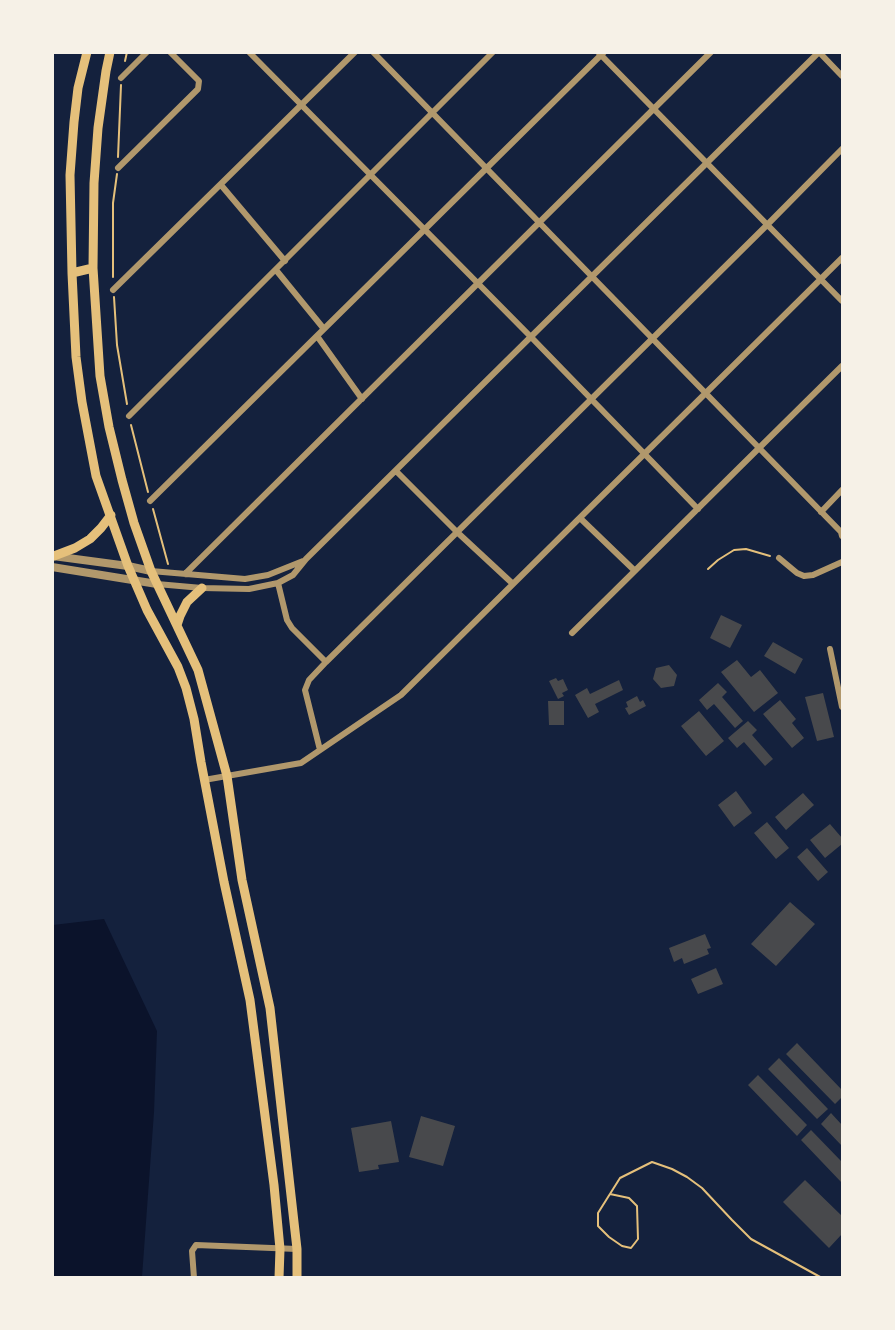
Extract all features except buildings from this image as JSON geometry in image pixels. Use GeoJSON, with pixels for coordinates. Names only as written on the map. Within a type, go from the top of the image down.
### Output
{"type":"FeatureCollection","features":[{"type":"Feature","properties":{"kind":"main road"},"geometry":{"type":"LineString","coordinates":[[87,52],[78,88],[70,176],[76,357],[81,402],[96,476],[128,566],[147,610],[178,667],[194,719],[224,882],[252,1010],[280,1249],[279,1278]]}},
{"type":"Feature","properties":{"kind":"main road"},"geometry":{"type":"LineString","coordinates":[[110,52],[94,183],[93,268],[100,375],[109,427],[134,523],[151,571],[200,678],[227,776],[242,880],[270,1008],[297,1249],[297,1278]]}},
{"type":"Feature","properties":{"kind":"main road"},"geometry":{"type":"LineString","coordinates":[[72,273],[93,268]]}},
{"type":"Feature","properties":{"kind":"main road"},"geometry":{"type":"LineString","coordinates":[[53,556],[75,548],[90,538],[111,515]]}},
{"type":"Feature","properties":{"kind":"main road"},"geometry":{"type":"LineString","coordinates":[[177,625],[187,602],[202,588]]}},
{"type":"Feature","properties":{"kind":"main road"},"geometry":{"type":"LineString","coordinates":[[233,922],[251,920]]}},
{"type":"Feature","properties":{"kind":"street"},"geometry":{"type":"LineString","coordinates":[[121,78],[147,52]]}},
{"type":"Feature","properties":{"kind":"street"},"geometry":{"type":"LineString","coordinates":[[118,168],[198,89],[199,81],[170,52]]}},
{"type":"Feature","properties":{"kind":"street"},"geometry":{"type":"LineString","coordinates":[[249,52],[698,509]]}},
{"type":"Feature","properties":{"kind":"street"},"geometry":{"type":"LineString","coordinates":[[114,290],[355,52]]}},
{"type":"Feature","properties":{"kind":"street"},"geometry":{"type":"LineString","coordinates":[[373,52],[843,536]]}},
{"type":"Feature","properties":{"kind":"street"},"geometry":{"type":"LineString","coordinates":[[129,416],[493,52]]}},
{"type":"Feature","properties":{"kind":"street"},"geometry":{"type":"LineString","coordinates":[[185,574],[711,52]]}},
{"type":"Feature","properties":{"kind":"street"},"geometry":{"type":"LineString","coordinates":[[52,567],[135,581],[202,588],[249,589],[278,583],[293,575],[306,559],[819,53],[843,76]]}},
{"type":"Feature","properties":{"kind":"street"},"geometry":{"type":"LineString","coordinates":[[150,501],[601,54],[843,301]]}},
{"type":"Feature","properties":{"kind":"street"},"geometry":{"type":"LineString","coordinates":[[320,750],[305,690],[309,680],[843,149]]}},
{"type":"Feature","properties":{"kind":"street"},"geometry":{"type":"LineString","coordinates":[[221,185],[285,261]]}},
{"type":"Feature","properties":{"kind":"street"},"geometry":{"type":"LineString","coordinates":[[204,780],[301,763],[401,695],[843,258]]}},
{"type":"Feature","properties":{"kind":"street"},"geometry":{"type":"LineString","coordinates":[[276,270],[324,329]]}},
{"type":"Feature","properties":{"kind":"street"},"geometry":{"type":"LineString","coordinates":[[317,336],[362,399]]}},
{"type":"Feature","properties":{"kind":"street"},"geometry":{"type":"LineString","coordinates":[[572,633],[843,366]]}},
{"type":"Feature","properties":{"kind":"street"},"geometry":{"type":"LineString","coordinates":[[396,471],[513,584]]}},
{"type":"Feature","properties":{"kind":"street"},"geometry":{"type":"LineString","coordinates":[[821,512],[843,490]]}},
{"type":"Feature","properties":{"kind":"street"},"geometry":{"type":"LineString","coordinates":[[580,518],[635,571]]}},
{"type":"Feature","properties":{"kind":"street"},"geometry":{"type":"LineString","coordinates":[[53,556],[151,571],[245,579],[268,575],[306,559]]}},
{"type":"Feature","properties":{"kind":"street"},"geometry":{"type":"LineString","coordinates":[[779,558],[804,576],[813,575],[843,562]]}},
{"type":"Feature","properties":{"kind":"street"},"geometry":{"type":"LineString","coordinates":[[278,583],[287,620],[326,662]]}},
{"type":"Feature","properties":{"kind":"street"},"geometry":{"type":"LineString","coordinates":[[830,649],[843,707]]}},
{"type":"Feature","properties":{"kind":"street"},"geometry":{"type":"LineString","coordinates":[[194,1278],[192,1251],[196,1245],[297,1249]]}},
{"type":"Feature","properties":{"kind":"path"},"geometry":{"type":"LineString","coordinates":[[128,52],[121,78],[118,168],[113,203],[117,345],[129,416],[170,573]]}},
{"type":"Feature","properties":{"kind":"path"},"geometry":{"type":"LineString","coordinates":[[708,569],[734,550],[746,549],[779,558]]}},
{"type":"Feature","properties":{"kind":"path"},"geometry":{"type":"LineString","coordinates":[[610,1194],[628,1198],[637,1206],[638,1239],[631,1248],[622,1246],[598,1226],[598,1214],[610,1194],[620,1178],[652,1162],[672,1169],[702,1188],[751,1239],[822,1278]]}},
{"type":"Feature","properties":{"kind":"water"},"geometry":{"type":"Polygon","coordinates":[[[104,919],[157,1031],[154,1112],[142,1277],[53,1277],[53,925],[104,919]]]}}]}
